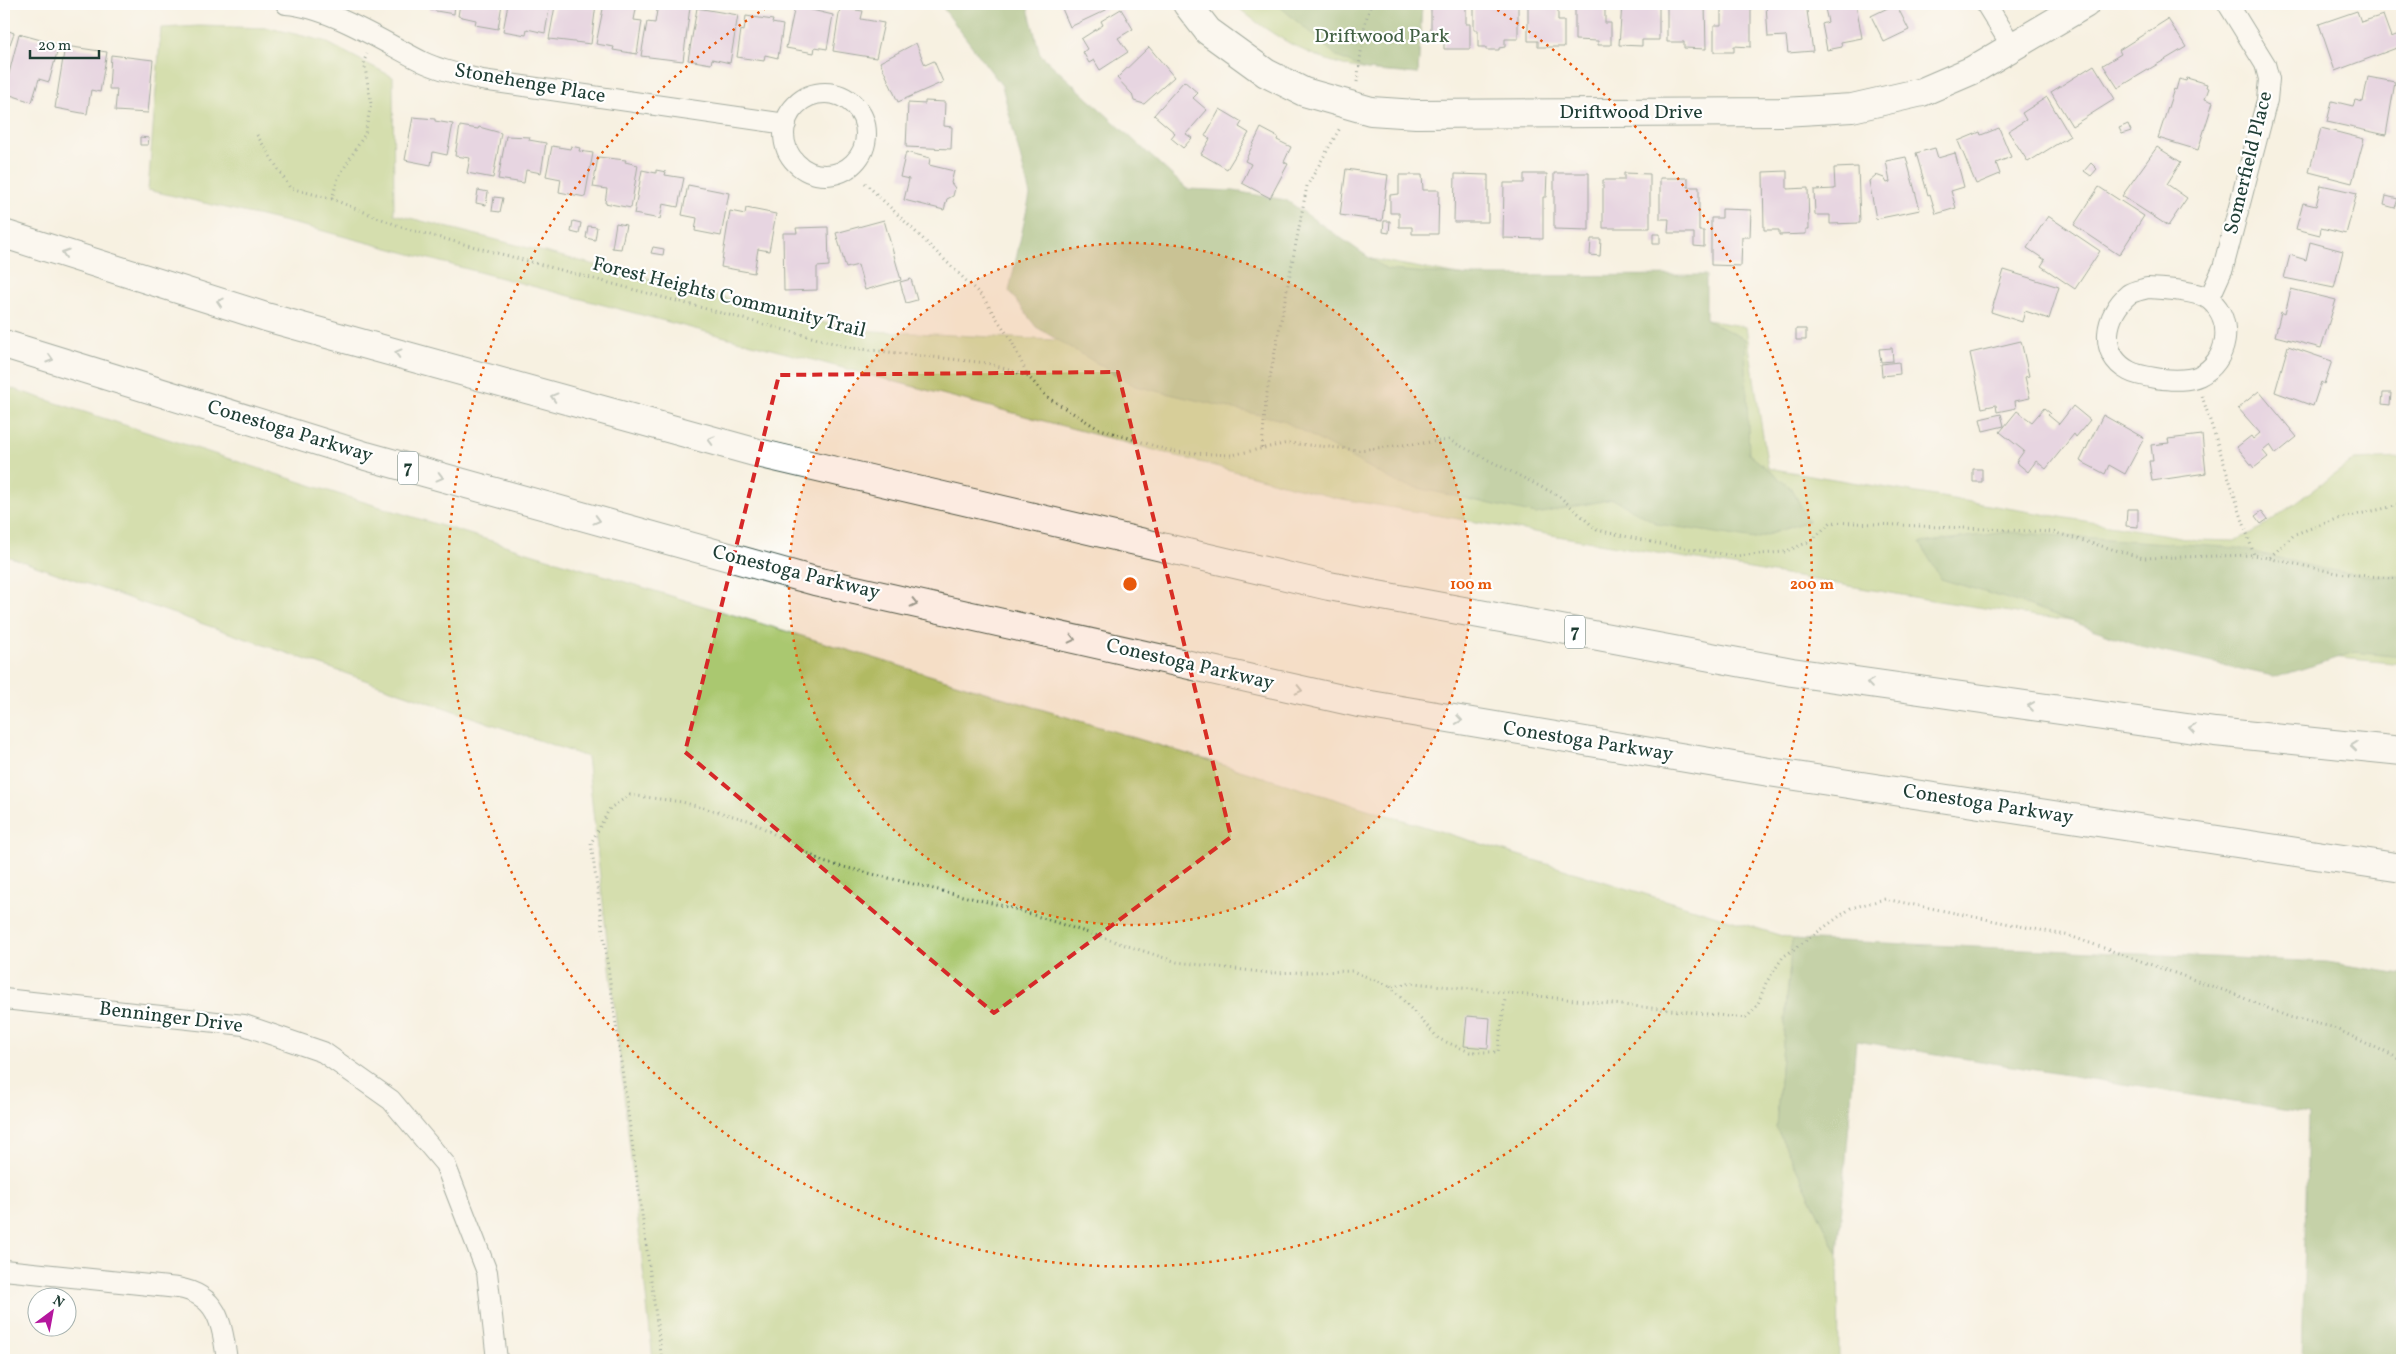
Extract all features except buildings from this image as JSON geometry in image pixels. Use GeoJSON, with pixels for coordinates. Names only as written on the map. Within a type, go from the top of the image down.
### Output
{"type":"FeatureCollection","features":[{"type":"Feature","properties":{"kind":"main road","name":"Driftwood Drive"},"geometry":{"type":"LineString","coordinates":[[1186,4],[1208,31],[1266,72],[1304,92],[1371,111],[1416,114],[1783,112],[1852,108],[1922,92],[1973,70],[2085,4]]}},
{"type":"Feature","properties":{"kind":"main road","name":"7"},"geometry":{"type":"LineString","coordinates":[[4,234],[266,317],[758,453],[1329,586],[1792,672],[2215,732],[2402,751]]}},
{"type":"Feature","properties":{"kind":"main road","name":"Conestoga Parkway"},"geometry":{"type":"LineString","coordinates":[[4,344],[366,456],[815,580],[1359,703],[1769,772],[2402,868]]}},
{"type":"Feature","properties":{"kind":"street","name":"Stonehenge Place"},"geometry":{"type":"LineString","coordinates":[[286,4],[318,10],[425,63],[454,74],[482,80],[786,124]]}},
{"type":"Feature","properties":{"kind":"street"},"geometry":{"type":"LineString","coordinates":[[1986,4],[2013,48]]}},
{"type":"Feature","properties":{"kind":"street","name":"Somerfield Place"},"geometry":{"type":"LineString","coordinates":[[2209,299],[2223,268],[2267,100],[2269,80],[2265,64],[2228,4]]}},
{"type":"Feature","properties":{"kind":"street"},"geometry":{"type":"LineString","coordinates":[[824,93],[838,95],[854,105],[862,116],[866,130],[865,144],[854,164],[844,171],[830,175],[817,175],[804,170],[793,160],[784,138],[786,124],[792,109],[803,100],[824,93]]}},
{"type":"Feature","properties":{"kind":"street"},"geometry":{"type":"LineString","coordinates":[[2147,288],[2188,292],[2209,299],[2220,313],[2226,334],[2222,353],[2212,366],[2199,376],[2183,380],[2146,376],[2128,370],[2116,360],[2109,348],[2107,336],[2110,321],[2118,306],[2130,293],[2147,288]]}},
{"type":"Feature","properties":{"kind":"street","name":"Benninger Drive"},"geometry":{"type":"LineString","coordinates":[[4,999],[244,1025],[323,1052],[392,1100],[445,1164],[486,1272],[497,1360]]}},
{"type":"Feature","properties":{"kind":"street"},"geometry":{"type":"LineString","coordinates":[[4,1270],[178,1288],[194,1292],[208,1302],[218,1316],[227,1360]]}},
{"type":"Feature","properties":{"kind":"path"},"geometry":{"type":"LineString","coordinates":[[1357,84],[1366,23],[1371,4]]}},
{"type":"Feature","properties":{"kind":"path"},"geometry":{"type":"LineString","coordinates":[[332,199],[338,178],[365,134],[370,104],[364,61],[375,37]]}},
{"type":"Feature","properties":{"kind":"path"},"geometry":{"type":"LineString","coordinates":[[1262,448],[1266,398],[1307,186],[1340,130]]}},
{"type":"Feature","properties":{"kind":"path","name":"Forest Heights Community Trail"},"geometry":{"type":"LineString","coordinates":[[256,136],[290,188],[332,199],[404,228],[852,348],[987,364],[1028,376]]}},
{"type":"Feature","properties":{"kind":"path"},"geometry":{"type":"LineString","coordinates":[[865,183],[982,296],[1011,340],[1028,376],[1047,397],[1097,428],[1174,452],[1232,455],[1288,444],[1359,450],[1449,440],[1559,496],[1597,530],[1660,544],[1735,556],[1784,552],[1810,541],[1831,522],[2054,532],[2143,558],[2254,555],[2337,573],[2402,579]]}},
{"type":"Feature","properties":{"kind":"path"},"geometry":{"type":"LineString","coordinates":[[2202,395],[2254,555]]}},
{"type":"Feature","properties":{"kind":"path"},"geometry":{"type":"LineString","coordinates":[[2269,558],[2295,534],[2338,518],[2395,506],[2402,502]]}},
{"type":"Feature","properties":{"kind":"path"},"geometry":{"type":"LineString","coordinates":[[662,1360],[591,844],[610,808],[630,795],[682,802],[751,821],[823,862],[1012,908],[1176,962],[1269,973],[1352,971],[1390,986],[1439,1039],[1470,1052],[1498,1052],[1505,999]]}},
{"type":"Feature","properties":{"kind":"path"},"geometry":{"type":"LineString","coordinates":[[1390,986],[1414,983],[1746,1018],[1757,1006],[1766,983],[1783,957],[1851,908],[1885,899],[2070,936],[2234,994],[2289,1017],[2332,1027],[2402,1060]]}},
{"type":"Feature","properties":{"kind":"highlighted area"},"geometry":{"type":"Polygon","coordinates":[[[1118,372],[1231,837],[994,1013],[685,752],[779,375],[1118,372]]]}},
{"type":"Feature","properties":{"kind":"green space"},"geometry":{"type":"Polygon","coordinates":[[[940,4],[1027,4],[1040,54],[1187,189],[1234,191],[1286,200],[1387,270],[1474,276],[1706,275],[1706,320],[1745,339],[1749,454],[1793,490],[1808,521],[1755,539],[1658,524],[1613,499],[1536,514],[1400,484],[1282,420],[1135,386],[1036,327],[1009,291],[1030,195],[1002,86],[940,4]]]}},
{"type":"Feature","properties":{"kind":"green space","name":"Driftwood Park"},"geometry":{"type":"Polygon","coordinates":[[[1234,4],[1422,4],[1418,74],[1349,67],[1313,55],[1280,38],[1234,4]]]}},
{"type":"Feature","properties":{"kind":"green space","name":"Driftwood Park"},"geometry":{"type":"Polygon","coordinates":[[[1277,4],[1422,4],[1418,74],[1366,70],[1338,57],[1277,4]]]}},
{"type":"Feature","properties":{"kind":"green space"},"geometry":{"type":"Polygon","coordinates":[[[199,26],[270,28],[324,41],[393,77],[394,214],[853,330],[1074,341],[1294,245],[1746,327],[1768,468],[2198,540],[2235,541],[2262,527],[2354,460],[2402,458],[2402,664],[2260,650],[1925,599],[1336,498],[308,227],[148,190],[161,28],[199,26]]]}},
{"type":"Feature","properties":{"kind":"green space"},"geometry":{"type":"Polygon","coordinates":[[[4,386],[338,494],[1792,939],[1776,1127],[1838,1254],[1839,1360],[653,1360],[587,757],[4,555],[4,386]]]}},
{"type":"Feature","properties":{"kind":"green space"},"geometry":{"type":"Polygon","coordinates":[[[2007,532],[2238,548],[2323,569],[2372,576],[2402,576],[2402,657],[2355,652],[2277,677],[2141,647],[2031,606],[1941,579],[1920,543],[2007,532]]]}},
{"type":"Feature","properties":{"kind":"green space"},"geometry":{"type":"Polygon","coordinates":[[[1792,939],[2327,962],[2402,974],[2402,1360],[2302,1360],[2308,1114],[1856,1041],[1838,1254],[1776,1127],[1792,939]]]}}]}
